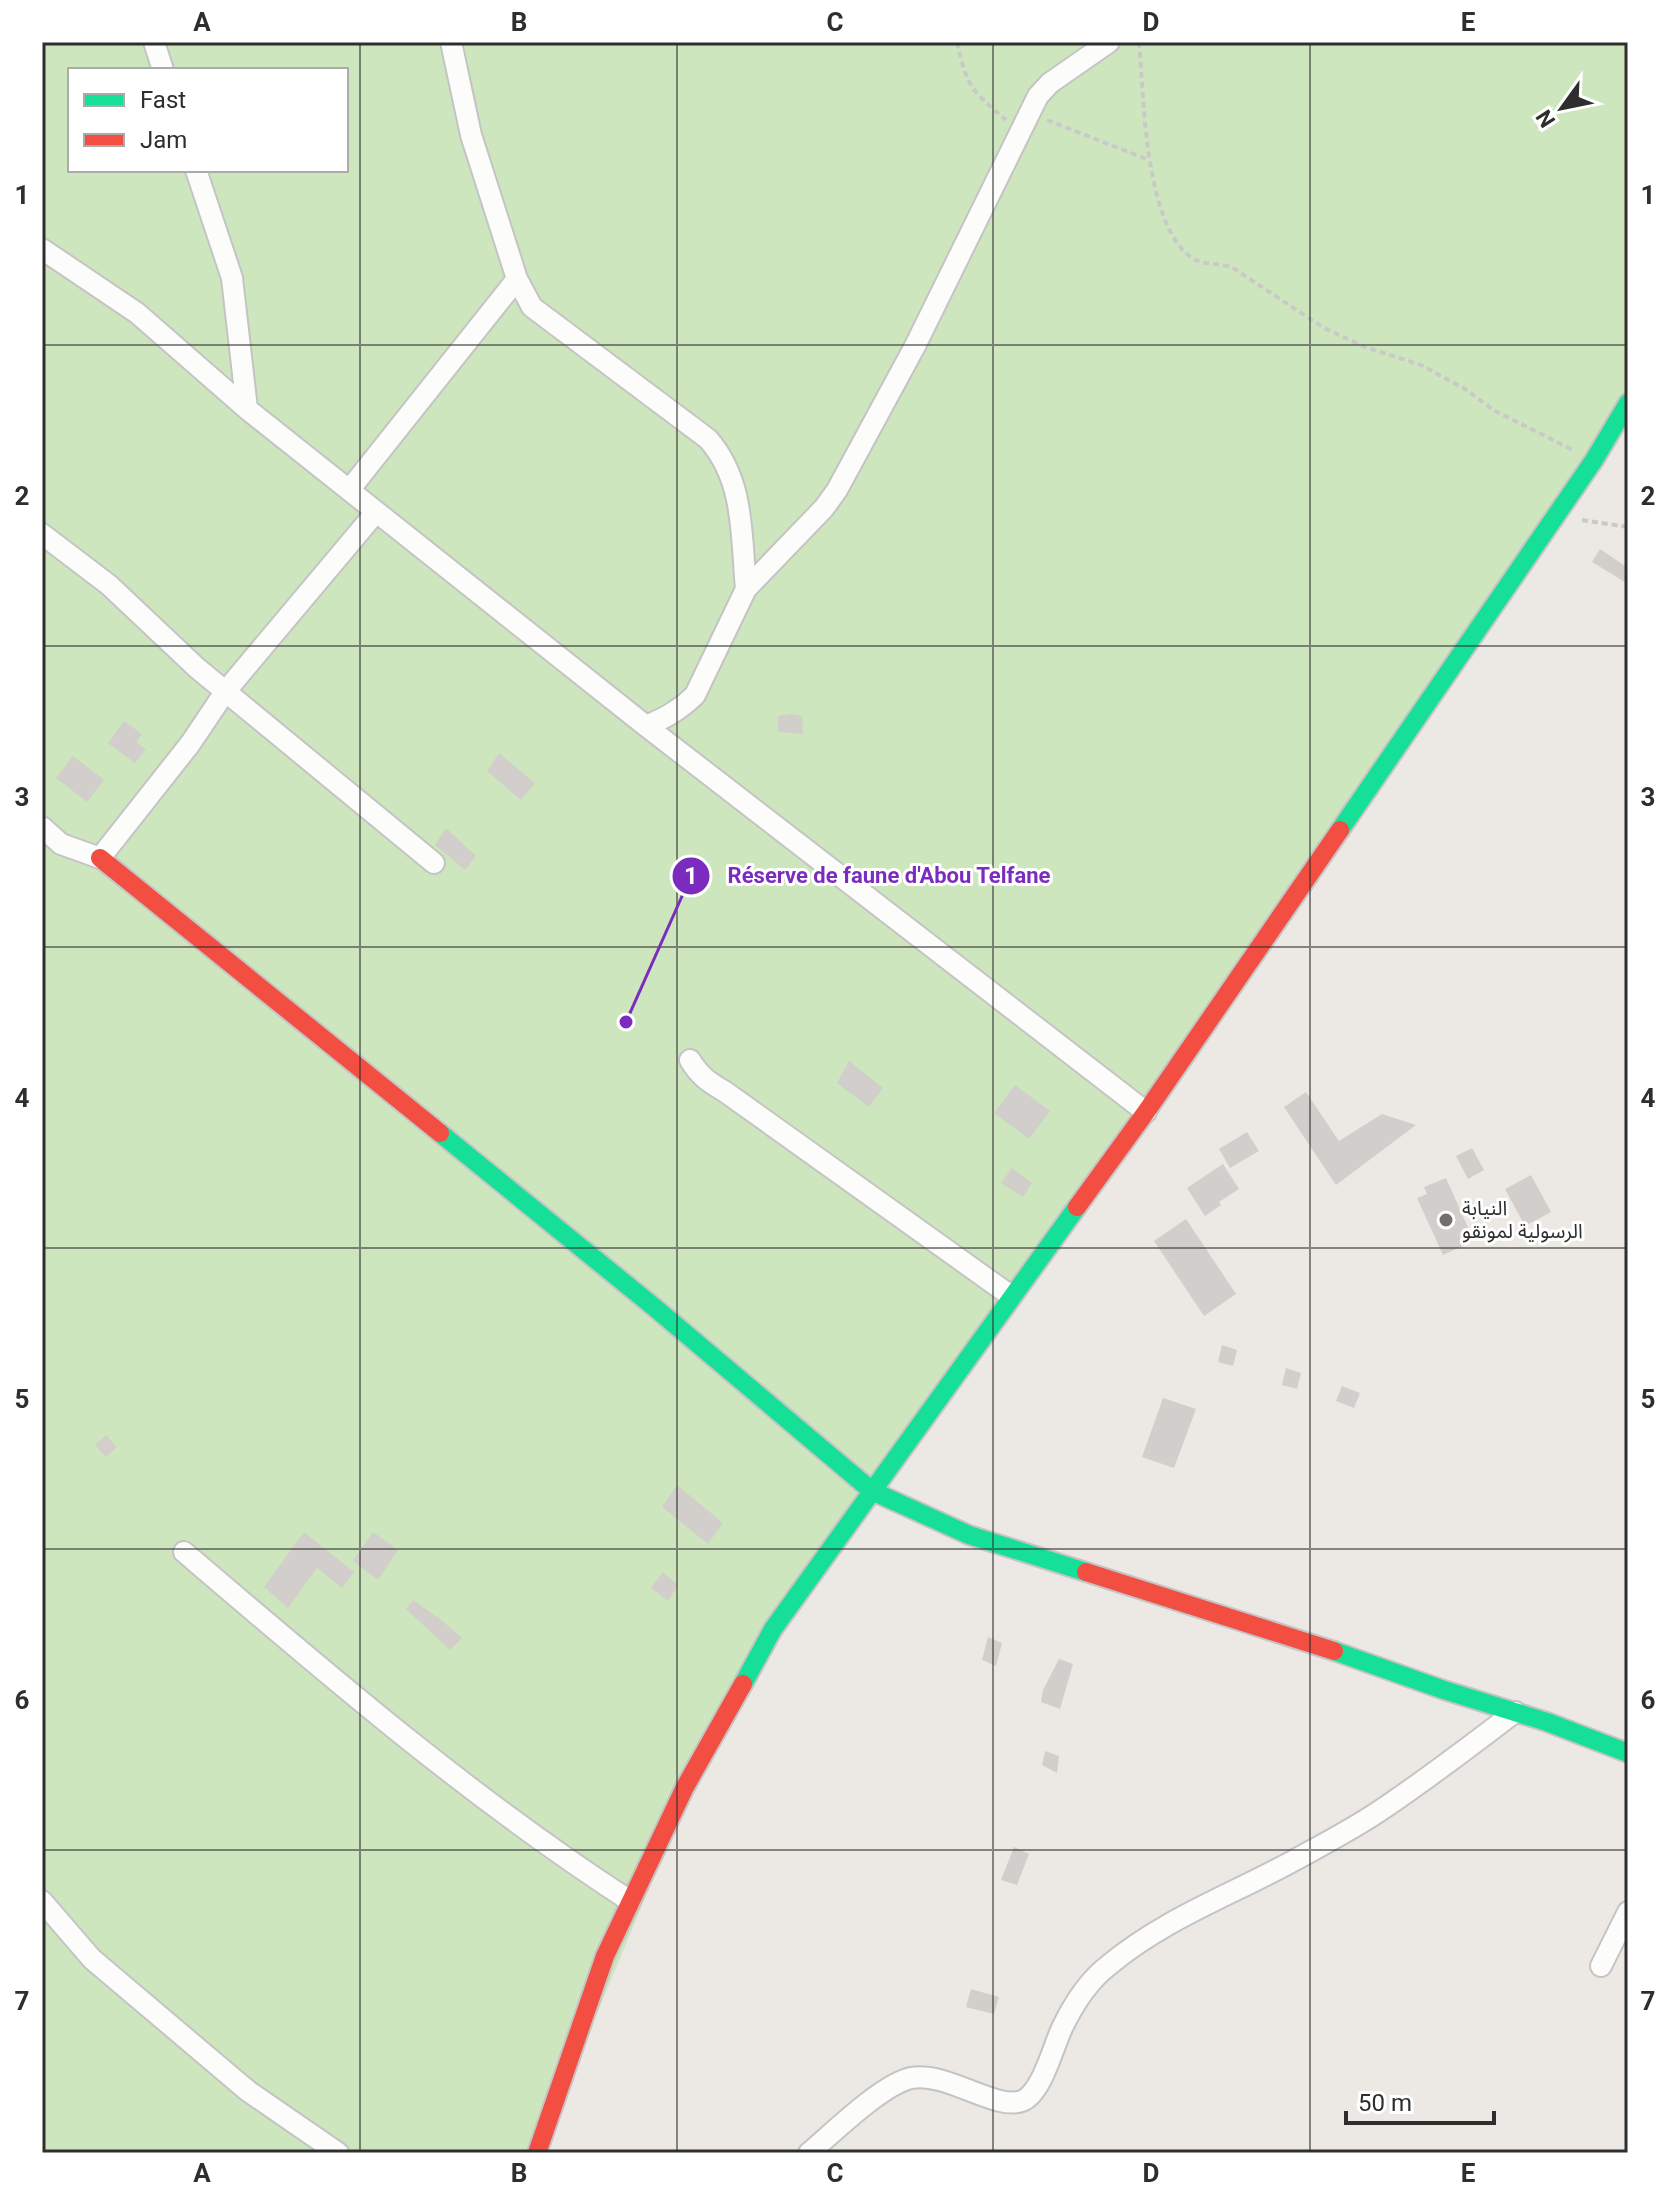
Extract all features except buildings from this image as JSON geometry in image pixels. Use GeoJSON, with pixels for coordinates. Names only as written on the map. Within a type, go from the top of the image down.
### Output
{"type":"FeatureCollection","features":[{"type":"Feature","properties":{"kind":"main road"},"geometry":{"type":"LineString","coordinates":[[537,2153],[605,1956],[685,1787],[773,1629],[1146,1112],[1594,460],[1628,403]]}},
{"type":"Feature","properties":{"kind":"main road"},"geometry":{"type":"LineString","coordinates":[[100,858],[642,1297],[872,1491],[969,1535],[1338,1652],[1628,1753]]}},
{"type":"Feature","properties":{"kind":"street"},"geometry":{"type":"LineString","coordinates":[[154,42],[162,68]]}},
{"type":"Feature","properties":{"kind":"street"},"geometry":{"type":"LineString","coordinates":[[451,42],[471,135],[517,279],[532,307],[708,439],[718,450],[738,493],[746,589]]}},
{"type":"Feature","properties":{"kind":"street"},"geometry":{"type":"LineString","coordinates":[[646,726],[682,708],[695,695],[746,589],[824,508],[837,490],[915,346],[1038,96],[1050,83],[1109,42]]}},
{"type":"Feature","properties":{"kind":"street"},"geometry":{"type":"LineString","coordinates":[[197,172],[232,278],[247,409]]}},
{"type":"Feature","properties":{"kind":"street"},"geometry":{"type":"LineString","coordinates":[[42,249],[137,313],[247,409],[646,726],[1146,1112]]}},
{"type":"Feature","properties":{"kind":"street"},"geometry":{"type":"LineString","coordinates":[[350,489],[517,279]]}},
{"type":"Feature","properties":{"kind":"street"},"geometry":{"type":"LineString","coordinates":[[42,827],[61,844],[100,858],[190,744],[225,692],[376,512]]}},
{"type":"Feature","properties":{"kind":"street"},"geometry":{"type":"LineString","coordinates":[[42,534],[109,585],[225,692],[434,863]]}},
{"type":"Feature","properties":{"kind":"street"},"geometry":{"type":"LineString","coordinates":[[690,1060],[707,1082],[724,1091],[1011,1296]]}},
{"type":"Feature","properties":{"kind":"street"},"geometry":{"type":"LineString","coordinates":[[184,1552],[437,1763],[550,1848],[630,1901]]}},
{"type":"Feature","properties":{"kind":"street"},"geometry":{"type":"LineString","coordinates":[[809,2153],[876,2098],[912,2078],[935,2078],[1009,2103],[1022,2101],[1035,2093],[1062,2028],[1079,1999],[1108,1966],[1150,1935],[1291,1862],[1376,1813],[1515,1712]]}},
{"type":"Feature","properties":{"kind":"street"},"geometry":{"type":"LineString","coordinates":[[42,1901],[92,1959],[248,2091],[338,2153]]}},
{"type":"Feature","properties":{"kind":"street"},"geometry":{"type":"LineString","coordinates":[[1601,1966],[1628,1912]]}},
{"type":"Feature","properties":{"kind":"path"},"geometry":{"type":"LineString","coordinates":[[957,42],[964,74],[973,92],[1025,123],[1149,160]]}},
{"type":"Feature","properties":{"kind":"path"},"geometry":{"type":"LineString","coordinates":[[1139,42],[1154,185],[1167,221],[1189,256],[1204,264],[1222,264],[1233,268],[1324,328],[1365,347],[1421,365],[1495,411],[1594,460]]}},
{"type":"Feature","properties":{"kind":"path"},"geometry":{"type":"LineString","coordinates":[[1556,515],[1628,527]]}},
{"type":"Feature","properties":{"kind":"green space"},"geometry":{"type":"Polygon","coordinates":[[[42,42],[1628,42],[1628,403],[716,1728],[539,2153],[42,2153],[42,42]]]}},
{"type":"Feature","properties":{"kind":"traffic: fast"},"geometry":{"type":"LineString","coordinates":[[1340,830],[1594,460],[1628,403]]}},
{"type":"Feature","properties":{"kind":"traffic: fast"},"geometry":{"type":"LineString","coordinates":[[440,1133],[654,1307],[872,1491],[969,1535],[1086,1572]]}},
{"type":"Feature","properties":{"kind":"traffic: fast"},"geometry":{"type":"LineString","coordinates":[[743,1684],[773,1629],[1077,1207]]}},
{"type":"Feature","properties":{"kind":"traffic: fast"},"geometry":{"type":"LineString","coordinates":[[1334,1651],[1547,1722],[1628,1753]]}},
{"type":"Feature","properties":{"kind":"traffic: jam"},"geometry":{"type":"LineString","coordinates":[[1077,1207],[1340,830]]}},
{"type":"Feature","properties":{"kind":"traffic: jam"},"geometry":{"type":"LineString","coordinates":[[100,858],[440,1133]]}},
{"type":"Feature","properties":{"kind":"traffic: jam"},"geometry":{"type":"LineString","coordinates":[[1086,1572],[1334,1651]]}},
{"type":"Feature","properties":{"kind":"traffic: jam"},"geometry":{"type":"LineString","coordinates":[[537,2153],[605,1956],[685,1787],[743,1684]]}},
{"type":"Feature","properties":{"kind":"place","name":"Réserve de faune d'Abou Telfane"},"geometry":{"type":"Point","coordinates":[626,1022]}},
{"type":"Feature","properties":{"kind":"place","name":"النيابة الرسولية لمونقو"},"geometry":{"type":"Point","coordinates":[1446,1220]}}]}
